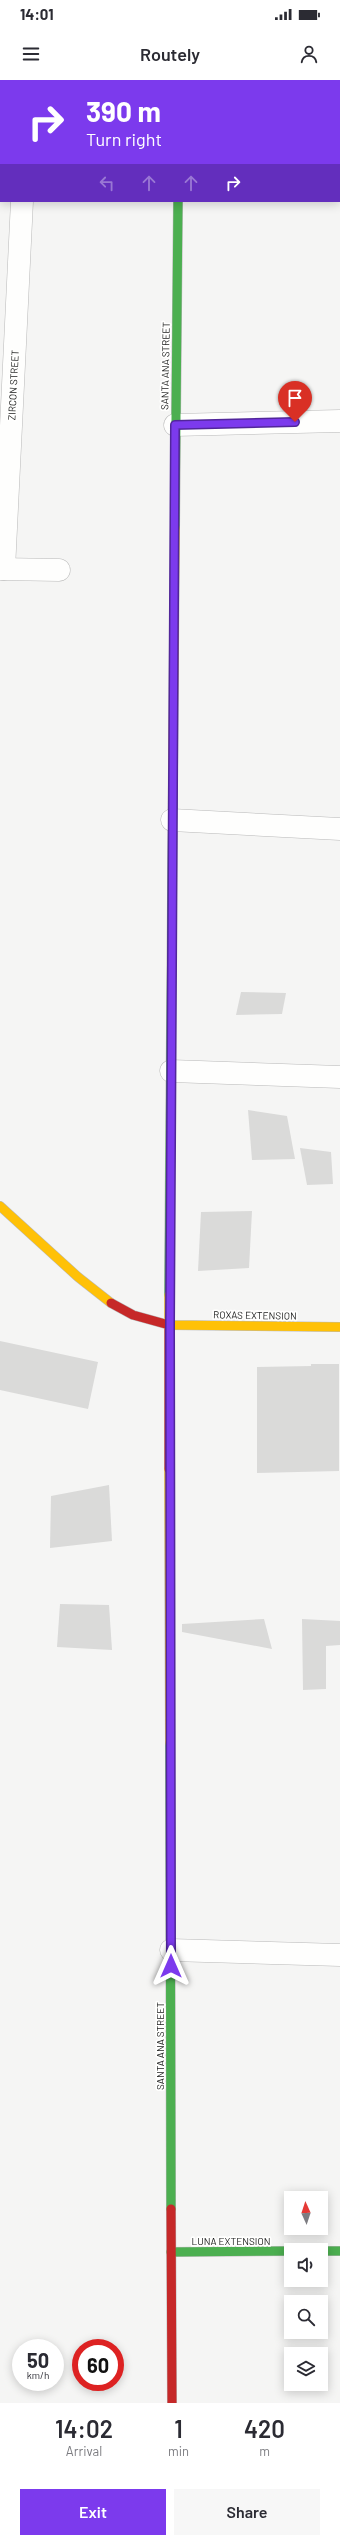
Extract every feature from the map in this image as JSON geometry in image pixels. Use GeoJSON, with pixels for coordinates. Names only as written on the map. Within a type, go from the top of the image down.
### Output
{"type":"FeatureCollection","features":[{"type":"Feature","properties":{"kind":"main road","name":"SANTA ANA STREET"},"geometry":{"type":"LineString","coordinates":[[172,2403],[170,1325],[172,820],[178,202]]}},
{"type":"Feature","properties":{"kind":"main road","name":"ROXAS EXTENSION"},"geometry":{"type":"LineString","coordinates":[[0,1206],[82,1280],[128,1313],[170,1325],[340,1327]]}},
{"type":"Feature","properties":{"kind":"main road","name":"LUNA EXTENSION"},"geometry":{"type":"LineString","coordinates":[[171,2252],[284,2251]]}},
{"type":"Feature","properties":{"kind":"main road"},"geometry":{"type":"LineString","coordinates":[[328,2251],[340,2251]]}},
{"type":"Feature","properties":{"kind":"street","name":"ZIRCON STREET"},"geometry":{"type":"LineString","coordinates":[[2,569],[22,202]]}},
{"type":"Feature","properties":{"kind":"street"},"geometry":{"type":"LineString","coordinates":[[175,425],[340,421]]}},
{"type":"Feature","properties":{"kind":"street"},"geometry":{"type":"LineString","coordinates":[[2,569],[59,570]]}},
{"type":"Feature","properties":{"kind":"street"},"geometry":{"type":"LineString","coordinates":[[172,820],[340,829]]}},
{"type":"Feature","properties":{"kind":"street"},"geometry":{"type":"LineString","coordinates":[[171,1071],[340,1077]]}},
{"type":"Feature","properties":{"kind":"street"},"geometry":{"type":"LineString","coordinates":[[171,1950],[340,1955]]}},
{"type":"Feature","properties":{"kind":"building"},"geometry":{"type":"Polygon","coordinates":[[[241,992],[286,993],[282,1014],[236,1015],[241,992]]]}},
{"type":"Feature","properties":{"kind":"building"},"geometry":{"type":"Polygon","coordinates":[[[248,1110],[287,1116],[295,1159],[252,1160],[248,1110]]]}},
{"type":"Feature","properties":{"kind":"building"},"geometry":{"type":"Polygon","coordinates":[[[300,1148],[331,1152],[333,1184],[307,1185],[300,1148]]]}},
{"type":"Feature","properties":{"kind":"building"},"geometry":{"type":"Polygon","coordinates":[[[252,1211],[249,1268],[198,1271],[201,1212],[252,1211]]]}},
{"type":"Feature","properties":{"kind":"building"},"geometry":{"type":"Polygon","coordinates":[[[0,1341],[98,1362],[88,1409],[0,1390],[0,1341]]]}},
{"type":"Feature","properties":{"kind":"building"},"geometry":{"type":"Polygon","coordinates":[[[311,1364],[339,1364],[339,1471],[257,1473],[257,1367],[311,1366],[311,1364]]]}},
{"type":"Feature","properties":{"kind":"building"},"geometry":{"type":"Polygon","coordinates":[[[109,1485],[112,1541],[50,1548],[51,1496],[109,1485]]]}},
{"type":"Feature","properties":{"kind":"building"},"geometry":{"type":"Polygon","coordinates":[[[60,1604],[109,1605],[112,1650],[57,1647],[60,1604]]]}},
{"type":"Feature","properties":{"kind":"building"},"geometry":{"type":"Polygon","coordinates":[[[264,1619],[272,1649],[182,1632],[182,1624],[264,1619]]]}},
{"type":"Feature","properties":{"kind":"building"},"geometry":{"type":"Polygon","coordinates":[[[302,1619],[340,1621],[340,1645],[326,1646],[326,1689],[303,1690],[302,1619]]]}},
{"type":"Feature","properties":{"kind":"traffic: fast"},"geometry":{"type":"LineString","coordinates":[[175,528],[178,202]]}},
{"type":"Feature","properties":{"kind":"traffic: fast"},"geometry":{"type":"LineString","coordinates":[[169,1295],[173,768]]}},
{"type":"Feature","properties":{"kind":"traffic: fast"},"geometry":{"type":"LineString","coordinates":[[170,1743],[171,2209]]}},
{"type":"Feature","properties":{"kind":"traffic: fast"},"geometry":{"type":"LineString","coordinates":[[171,2252],[284,2251]]}},
{"type":"Feature","properties":{"kind":"traffic: fast"},"geometry":{"type":"LineString","coordinates":[[328,2251],[340,2251]]}},
{"type":"Feature","properties":{"kind":"traffic: slow"},"geometry":{"type":"LineString","coordinates":[[173,768],[175,528]]}},
{"type":"Feature","properties":{"kind":"traffic: slow"},"geometry":{"type":"LineString","coordinates":[[0,1206],[78,1277],[111,1303]]}},
{"type":"Feature","properties":{"kind":"traffic: slow"},"geometry":{"type":"LineString","coordinates":[[169,1295],[169,1325],[340,1327]]}},
{"type":"Feature","properties":{"kind":"traffic: slow"},"geometry":{"type":"LineString","coordinates":[[169,1469],[170,1743]]}},
{"type":"Feature","properties":{"kind":"traffic: jam"},"geometry":{"type":"LineString","coordinates":[[111,1303],[133,1315],[169,1325],[169,1469]]}},
{"type":"Feature","properties":{"kind":"traffic: jam"},"geometry":{"type":"LineString","coordinates":[[171,2209],[172,2403]]}},
{"type":"Feature","properties":{"kind":"route"},"geometry":{"type":"LineString","coordinates":[[171,1966],[170,1325],[175,425],[295,422]]}}]}
